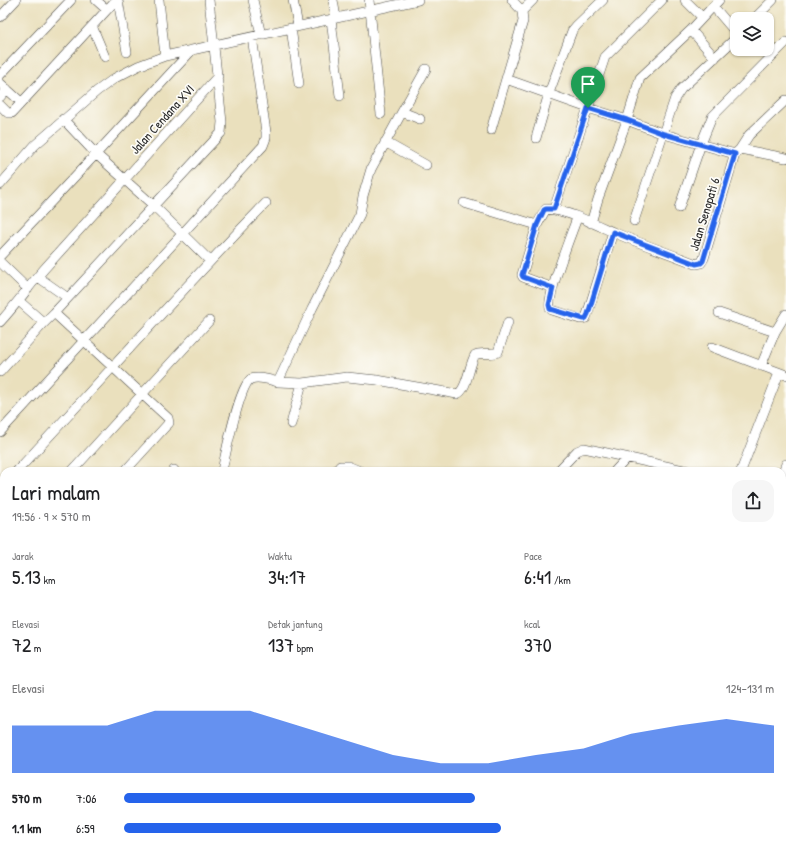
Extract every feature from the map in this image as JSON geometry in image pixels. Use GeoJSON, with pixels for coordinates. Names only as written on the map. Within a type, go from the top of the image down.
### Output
{"type":"FeatureCollection","features":[{"type":"Feature","properties":{"kind":"street"},"geometry":{"type":"LineString","coordinates":[[0,17],[16,0]]}},
{"type":"Feature","properties":{"kind":"street"},"geometry":{"type":"LineString","coordinates":[[0,75],[71,0]]}},
{"type":"Feature","properties":{"kind":"street"},"geometry":{"type":"LineString","coordinates":[[96,0],[107,10]]}},
{"type":"Feature","properties":{"kind":"street"},"geometry":{"type":"LineString","coordinates":[[0,105],[10,113],[117,0]]}},
{"type":"Feature","properties":{"kind":"street"},"geometry":{"type":"LineString","coordinates":[[117,0],[127,52]]}},
{"type":"Feature","properties":{"kind":"street"},"geometry":{"type":"LineString","coordinates":[[159,0],[165,56]]}},
{"type":"Feature","properties":{"kind":"street"},"geometry":{"type":"LineString","coordinates":[[0,372],[221,133],[222,122],[218,76],[209,0]]}},
{"type":"Feature","properties":{"kind":"street"},"geometry":{"type":"LineString","coordinates":[[0,432],[263,146],[266,138],[253,0]]}},
{"type":"Feature","properties":{"kind":"street"},"geometry":{"type":"LineString","coordinates":[[293,0],[299,84]]}},
{"type":"Feature","properties":{"kind":"street"},"geometry":{"type":"LineString","coordinates":[[333,0],[340,96]]}},
{"type":"Feature","properties":{"kind":"street"},"geometry":{"type":"LineString","coordinates":[[369,0],[381,114]]}},
{"type":"Feature","properties":{"kind":"street"},"geometry":{"type":"LineString","coordinates":[[0,185],[35,145],[63,119],[115,78],[138,66],[165,56],[414,0]]}},
{"type":"Feature","properties":{"kind":"street"},"geometry":{"type":"LineString","coordinates":[[491,130],[523,21],[522,11],[512,0]]}},
{"type":"Feature","properties":{"kind":"street"},"geometry":{"type":"LineString","coordinates":[[522,11],[533,0]]}},
{"type":"Feature","properties":{"kind":"street"},"geometry":{"type":"LineString","coordinates":[[536,138],[549,93],[572,31],[603,0]]}},
{"type":"Feature","properties":{"kind":"street"},"geometry":{"type":"LineString","coordinates":[[554,209],[605,57],[662,0]]}},
{"type":"Feature","properties":{"kind":"street"},"geometry":{"type":"LineString","coordinates":[[685,0],[702,17]]}},
{"type":"Feature","properties":{"kind":"street"},"geometry":{"type":"LineString","coordinates":[[761,12],[773,0]]}},
{"type":"Feature","properties":{"kind":"street"},"geometry":{"type":"LineString","coordinates":[[592,223],[598,199],[642,76],[691,30],[716,3],[730,24]]}},
{"type":"Feature","properties":{"kind":"street"},"geometry":{"type":"LineString","coordinates":[[92,26],[105,57]]}},
{"type":"Feature","properties":{"kind":"street"},"geometry":{"type":"LineString","coordinates":[[691,30],[715,58]]}},
{"type":"Feature","properties":{"kind":"street"},"geometry":{"type":"LineString","coordinates":[[634,221],[675,98],[730,42]]}},
{"type":"Feature","properties":{"kind":"street"},"geometry":{"type":"LineString","coordinates":[[679,208],[712,117],[786,42]]}},
{"type":"Feature","properties":{"kind":"street"},"geometry":{"type":"LineString","coordinates":[[0,256],[192,50]]}},
{"type":"Feature","properties":{"kind":"street"},"geometry":{"type":"LineString","coordinates":[[278,382],[312,309],[360,214],[366,181],[371,169],[426,69]]}},
{"type":"Feature","properties":{"kind":"street","name":"Jalan Cendana XVI"},"geometry":{"type":"LineString","coordinates":[[0,322],[19,301],[38,276],[218,76]]}},
{"type":"Feature","properties":{"kind":"street"},"geometry":{"type":"LineString","coordinates":[[506,79],[664,134],[738,152],[785,157]]}},
{"type":"Feature","properties":{"kind":"street"},"geometry":{"type":"LineString","coordinates":[[0,97],[3,86],[21,102]]}},
{"type":"Feature","properties":{"kind":"street","name":"Jalan Senopati 6"},"geometry":{"type":"LineString","coordinates":[[613,232],[696,264],[701,263],[704,258],[738,152],[749,135],[786,100]]}},
{"type":"Feature","properties":{"kind":"street"},"geometry":{"type":"LineString","coordinates":[[402,112],[420,119]]}},
{"type":"Feature","properties":{"kind":"street"},"geometry":{"type":"LineString","coordinates":[[63,119],[96,154],[154,206],[210,261]]}},
{"type":"Feature","properties":{"kind":"street"},"geometry":{"type":"LineString","coordinates":[[385,142],[426,166]]}},
{"type":"Feature","properties":{"kind":"street"},"geometry":{"type":"LineString","coordinates":[[21,467],[210,261],[266,203]]}},
{"type":"Feature","properties":{"kind":"street"},"geometry":{"type":"LineString","coordinates":[[464,203],[537,225]]}},
{"type":"Feature","properties":{"kind":"street"},"geometry":{"type":"LineString","coordinates":[[553,288],[523,277],[522,275],[537,225],[544,210],[554,209],[613,232],[586,318],[580,319],[550,309],[549,305],[553,288],[577,218]]}},
{"type":"Feature","properties":{"kind":"street"},"geometry":{"type":"LineString","coordinates":[[1,265],[28,289]]}},
{"type":"Feature","properties":{"kind":"street"},"geometry":{"type":"LineString","coordinates":[[38,276],[68,298]]}},
{"type":"Feature","properties":{"kind":"street"},"geometry":{"type":"LineString","coordinates":[[19,301],[44,323]]}},
{"type":"Feature","properties":{"kind":"street"},"geometry":{"type":"LineString","coordinates":[[54,313],[168,418],[168,423],[129,467]]}},
{"type":"Feature","properties":{"kind":"street"},"geometry":{"type":"LineString","coordinates":[[719,313],[775,332]]}},
{"type":"Feature","properties":{"kind":"street"},"geometry":{"type":"LineString","coordinates":[[761,366],[775,332],[786,314]]}},
{"type":"Feature","properties":{"kind":"street"},"geometry":{"type":"LineString","coordinates":[[76,467],[209,321]]}},
{"type":"Feature","properties":{"kind":"street"},"geometry":{"type":"LineString","coordinates":[[223,467],[243,389],[250,380],[258,378],[278,382],[302,383],[347,378],[377,380],[459,394],[464,387],[475,355],[479,353],[497,353],[508,322]]}},
{"type":"Feature","properties":{"kind":"street"},"geometry":{"type":"LineString","coordinates":[[712,347],[782,374],[743,467]]}},
{"type":"Feature","properties":{"kind":"street"},"geometry":{"type":"LineString","coordinates":[[291,424],[302,383]]}},
{"type":"Feature","properties":{"kind":"street"},"geometry":{"type":"LineString","coordinates":[[562,467],[577,451],[584,448],[662,467]]}},
{"type":"Feature","properties":{"kind":"street"},"geometry":{"type":"LineString","coordinates":[[618,467],[627,458]]}},
{"type":"Feature","properties":{"kind":"route"},"geometry":{"type":"LineString","coordinates":[[588,108],[627,120],[664,134],[735,154],[703,261],[696,264],[613,232],[588,314],[586,318],[580,319],[550,309],[549,305],[553,288],[523,277],[522,275],[537,225],[544,210],[554,209],[588,108]]}}]}
